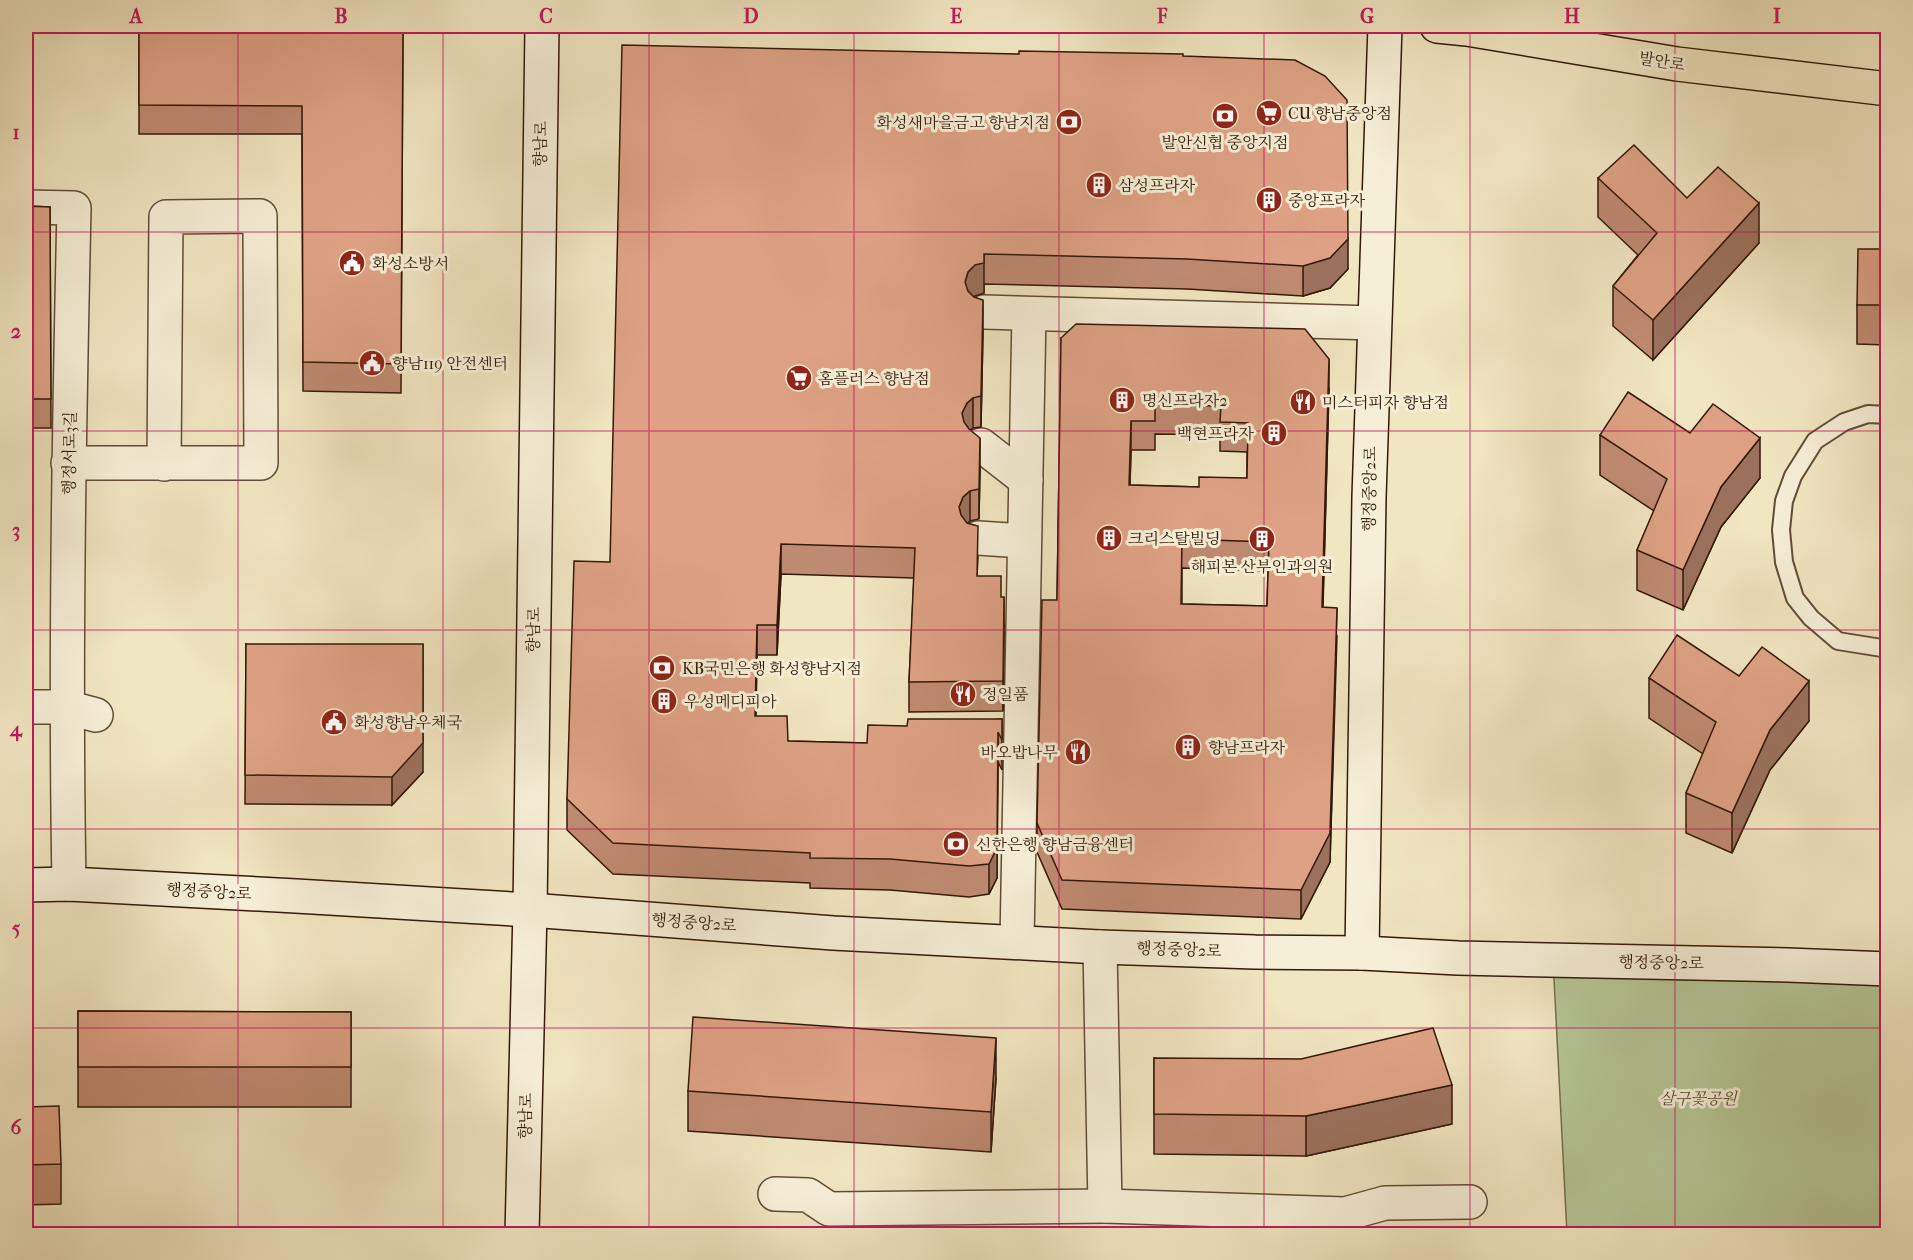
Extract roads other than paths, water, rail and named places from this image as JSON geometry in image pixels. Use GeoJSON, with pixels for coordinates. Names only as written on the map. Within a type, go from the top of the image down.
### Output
{"type":"FeatureCollection","features":[{"type":"Feature","properties":{"kind":"main road","name":"발안로"},"geometry":{"type":"LineString","coordinates":[[1437,26],[1677,64],[1887,90]]}},
{"type":"Feature","properties":{"kind":"street","name":"향남로"},"geometry":{"type":"LineString","coordinates":[[522,1234],[530,910],[542,26]]}},
{"type":"Feature","properties":{"kind":"street","name":"행정중앙2로"},"geometry":{"type":"LineString","coordinates":[[1362,953],[1369,497],[1385,26]]}},
{"type":"Feature","properties":{"kind":"street","name":"행정서로3길"},"geometry":{"type":"LineString","coordinates":[[26,207],[74,208],[68,463],[81,711],[69,884]]}},
{"type":"Feature","properties":{"kind":"street"},"geometry":{"type":"LineString","coordinates":[[68,463],[164,464],[261,463],[260,216],[166,217],[164,464]]}},
{"type":"Feature","properties":{"kind":"street"},"geometry":{"type":"LineString","coordinates":[[984,312],[1029,314],[1165,303],[1199,304],[1374,323]]}},
{"type":"Feature","properties":{"kind":"street"},"geometry":{"type":"LineString","coordinates":[[1017,941],[1007,742],[1024,541],[1029,314]]}},
{"type":"Feature","properties":{"kind":"street"},"geometry":{"type":"LineString","coordinates":[[981,445],[1026,480]]}},
{"type":"Feature","properties":{"kind":"street"},"geometry":{"type":"LineString","coordinates":[[978,538],[1024,541]]}},
{"type":"Feature","properties":{"kind":"street"},"geometry":{"type":"LineString","coordinates":[[26,706],[81,711]]}},
{"type":"Feature","properties":{"kind":"street","name":"행정중앙2로"},"geometry":{"type":"LineString","coordinates":[[26,885],[69,884],[530,910],[833,933],[1100,946],[1887,969]]}},
{"type":"Feature","properties":{"kind":"street"},"geometry":{"type":"LineString","coordinates":[[1100,946],[1105,1206]]}},
{"type":"Feature","properties":{"kind":"street"},"geometry":{"type":"LineString","coordinates":[[775,1194],[808,1195],[829,1209],[838,1222],[1105,1206],[1253,1223],[1345,1224],[1384,1203],[1470,1202]]}},
{"type":"Feature","properties":{"kind":"lane"},"geometry":{"type":"LineString","coordinates":[[1887,415],[1868,414],[1844,422],[1815,441],[1793,476],[1784,501],[1781,530],[1784,562],[1795,598],[1811,618],[1839,640],[1887,649]]}},
{"type":"Feature","properties":{"kind":"place","name":"CU 향남중앙점"},"geometry":{"type":"Point","coordinates":[1269,113]}},
{"type":"Feature","properties":{"kind":"place","name":"발안신협 중앙지점"},"geometry":{"type":"Point","coordinates":[1225,116]}},
{"type":"Feature","properties":{"kind":"place","name":"화성새마을금고 향남지점"},"geometry":{"type":"Point","coordinates":[1069,122]}},
{"type":"Feature","properties":{"kind":"place","name":"삼성프라자"},"geometry":{"type":"Point","coordinates":[1099,185]}},
{"type":"Feature","properties":{"kind":"place","name":"중앙프라자"},"geometry":{"type":"Point","coordinates":[1269,200]}},
{"type":"Feature","properties":{"kind":"place","name":"화성소방서"},"geometry":{"type":"Point","coordinates":[352,263]}},
{"type":"Feature","properties":{"kind":"place","name":"향남119 안전센터"},"geometry":{"type":"Point","coordinates":[372,363]}},
{"type":"Feature","properties":{"kind":"place","name":"홈플러스 향남점"},"geometry":{"type":"Point","coordinates":[799,378]}},
{"type":"Feature","properties":{"kind":"place","name":"명신프라자2"},"geometry":{"type":"Point","coordinates":[1122,400]}},
{"type":"Feature","properties":{"kind":"place","name":"미스터피자 향남점"},"geometry":{"type":"Point","coordinates":[1303,402]}},
{"type":"Feature","properties":{"kind":"place","name":"백현프라자"},"geometry":{"type":"Point","coordinates":[1274,433]}},
{"type":"Feature","properties":{"kind":"place","name":"크리스탈빌딩"},"geometry":{"type":"Point","coordinates":[1109,538]}},
{"type":"Feature","properties":{"kind":"place","name":"해피본 산부인과의원"},"geometry":{"type":"Point","coordinates":[1262,539]}},
{"type":"Feature","properties":{"kind":"place","name":"KB국민은행 화성향남지점"},"geometry":{"type":"Point","coordinates":[662,668]}},
{"type":"Feature","properties":{"kind":"place","name":"정일품"},"geometry":{"type":"Point","coordinates":[963,694]}},
{"type":"Feature","properties":{"kind":"place","name":"우성메디피아"},"geometry":{"type":"Point","coordinates":[664,701]}},
{"type":"Feature","properties":{"kind":"place","name":"화성향남우체국"},"geometry":{"type":"Point","coordinates":[334,722]}},
{"type":"Feature","properties":{"kind":"place","name":"향남프라자"},"geometry":{"type":"Point","coordinates":[1188,747]}},
{"type":"Feature","properties":{"kind":"place","name":"바오밥나무"},"geometry":{"type":"Point","coordinates":[1078,752]}},
{"type":"Feature","properties":{"kind":"place","name":"신한은행 향남금융센터"},"geometry":{"type":"Point","coordinates":[956,844]}},
{"type":"Feature","properties":{"kind":"park label","name":"살구꽃공원"},"geometry":{"type":"Point","coordinates":[1698,1098]}}]}
